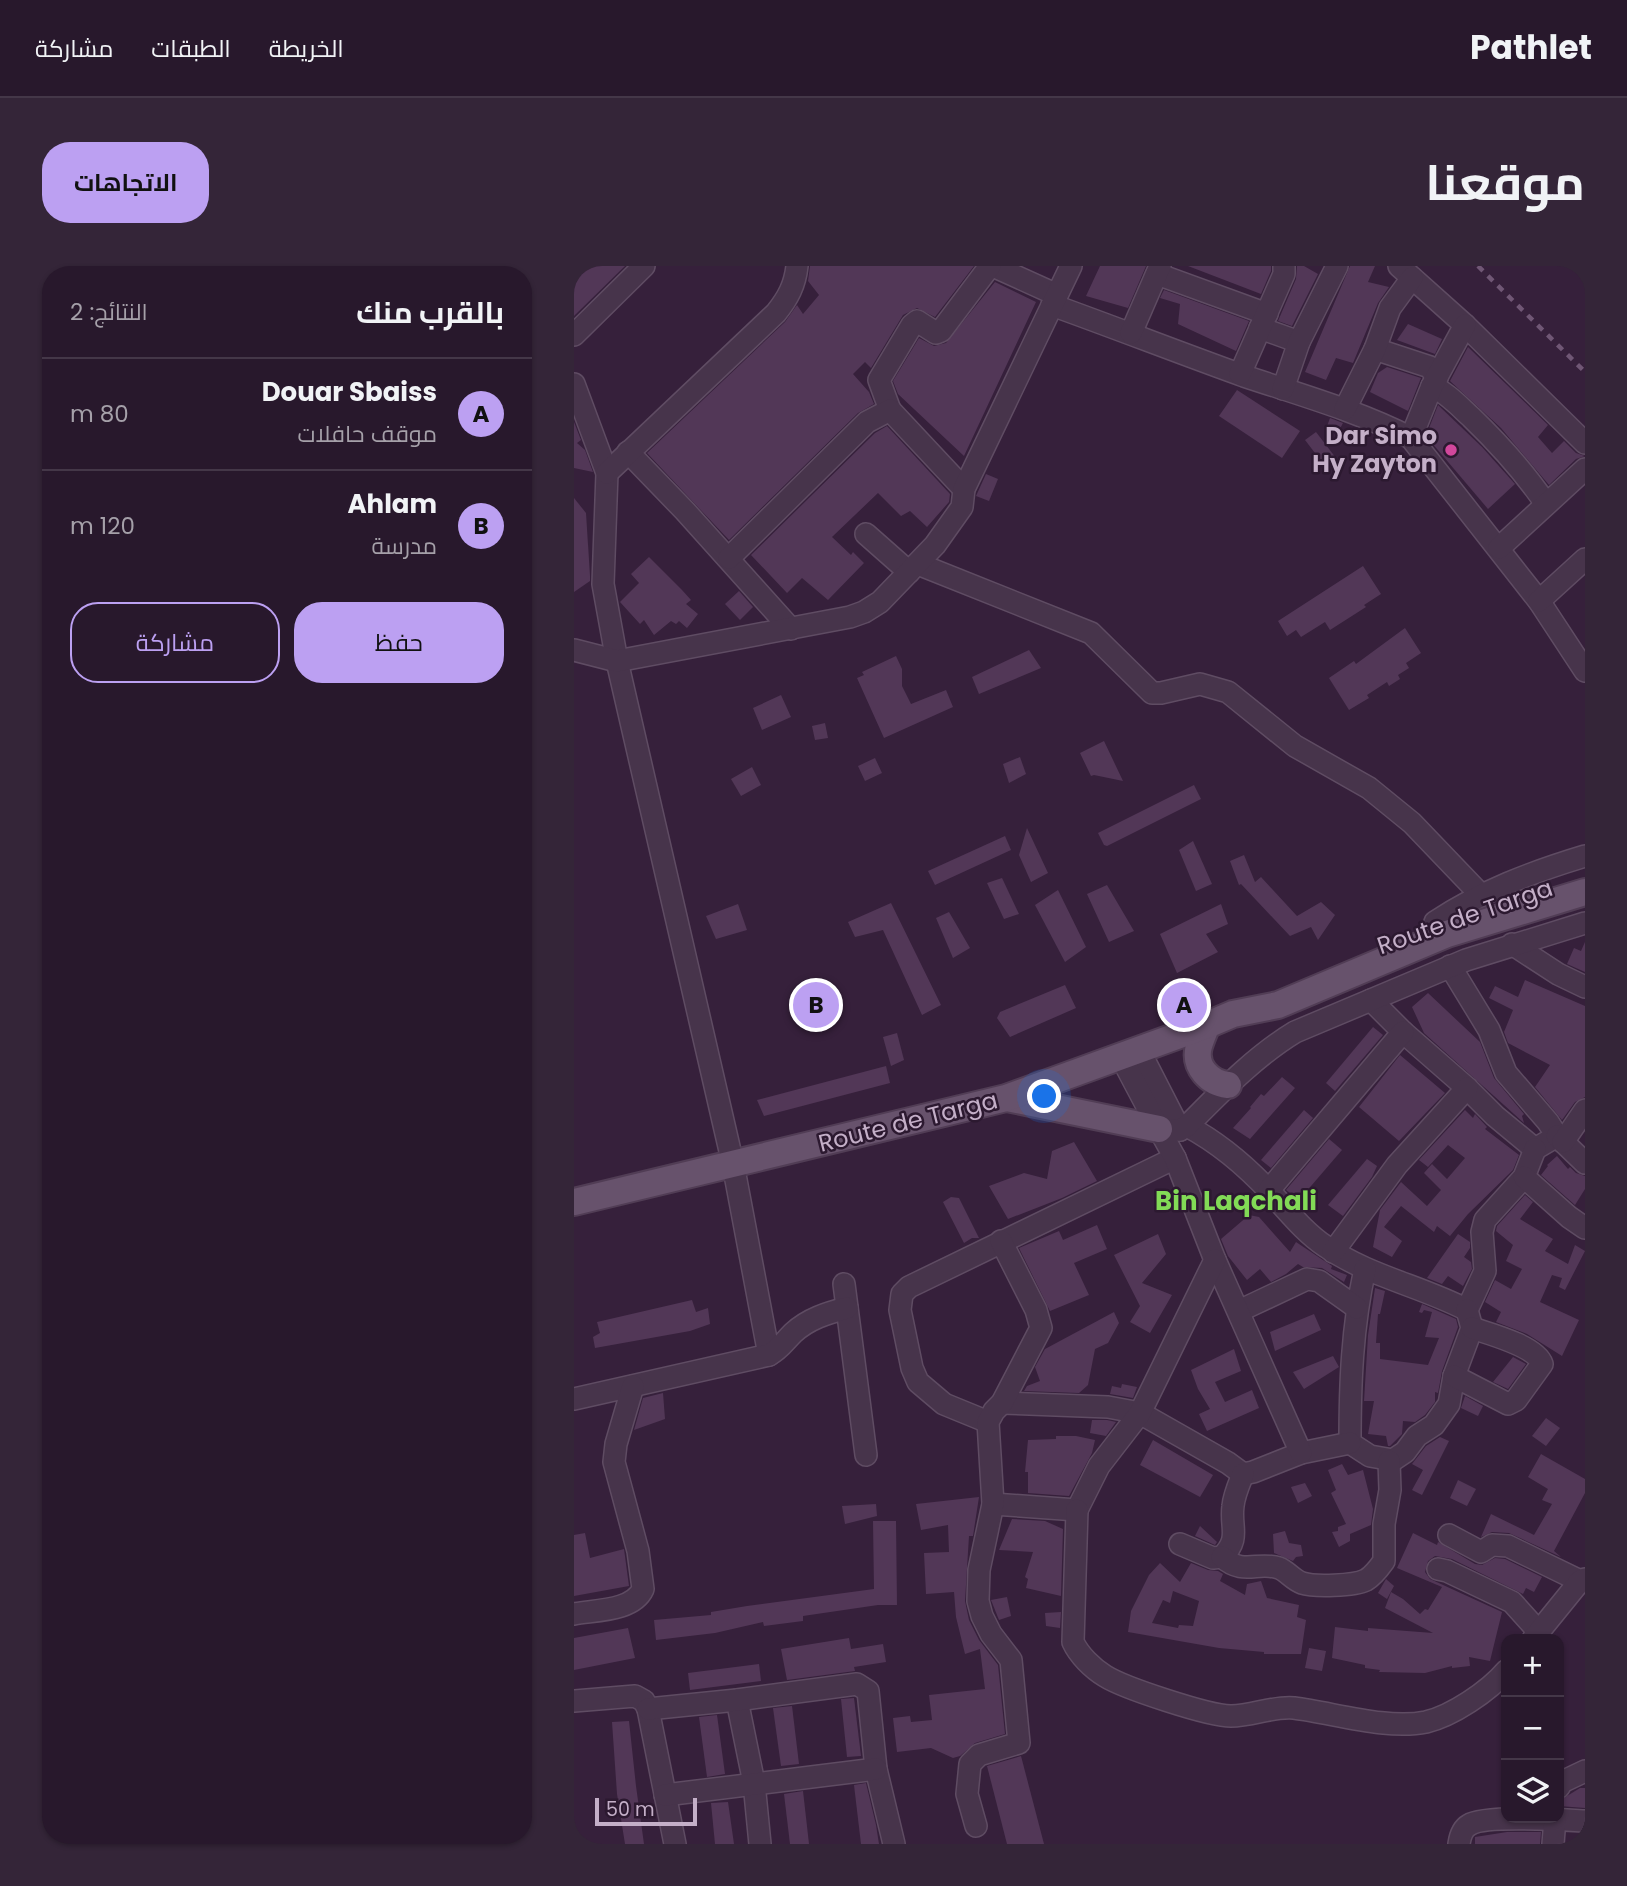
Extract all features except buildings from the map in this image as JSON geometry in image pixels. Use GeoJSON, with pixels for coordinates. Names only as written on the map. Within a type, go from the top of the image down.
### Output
{"type":"FeatureCollection","features":[{"type":"Feature","properties":{"kind":"main road","name":"Route de Targa"},"geometry":{"type":"LineString","coordinates":[[1233,1014],[1262,992],[1435,922],[1585,877]]}},
{"type":"Feature","properties":{"kind":"main road","name":"Route de Targa"},"geometry":{"type":"LineString","coordinates":[[574,1202],[1006,1098],[1233,1014],[1270,1007],[1447,934],[1585,892]]}},
{"type":"Feature","properties":{"kind":"main road"},"geometry":{"type":"LineString","coordinates":[[1207,1025],[1198,1047],[1198,1061],[1205,1075],[1228,1085]]}},
{"type":"Feature","properties":{"kind":"main road"},"geometry":{"type":"LineString","coordinates":[[1006,1098],[1175,1128]]}},
{"type":"Feature","properties":{"kind":"street"},"geometry":{"type":"LineString","coordinates":[[574,335],[644,266]]}},
{"type":"Feature","properties":{"kind":"street"},"geometry":{"type":"LineString","coordinates":[[607,473],[776,313],[788,298],[797,266]]}},
{"type":"Feature","properties":{"kind":"street"},"geometry":{"type":"LineString","coordinates":[[964,489],[890,410],[879,380],[912,326],[917,321],[936,333],[941,331],[991,266],[1054,300],[1131,334],[1345,409],[1382,423],[1410,438],[1539,601],[1585,671]]}},
{"type":"Feature","properties":{"kind":"street"},"geometry":{"type":"LineString","coordinates":[[574,650],[619,671],[842,619],[864,612],[880,602],[914,568],[962,507],[964,489],[1071,266]]}},
{"type":"Feature","properties":{"kind":"street"},"geometry":{"type":"LineString","coordinates":[[1240,374],[1284,274],[1284,266]]}},
{"type":"Feature","properties":{"kind":"street"},"geometry":{"type":"LineString","coordinates":[[1283,389],[1299,342],[1337,266]]}},
{"type":"Feature","properties":{"kind":"street"},"geometry":{"type":"LineString","coordinates":[[1131,334],[1159,270],[1264,321],[1299,342]]}},
{"type":"Feature","properties":{"kind":"street"},"geometry":{"type":"LineString","coordinates":[[1345,409],[1375,349],[1406,272],[1465,325],[1585,443]]}},
{"type":"Feature","properties":{"kind":"street"},"geometry":{"type":"LineString","coordinates":[[1410,438],[1465,325]]}},
{"type":"Feature","properties":{"kind":"street"},"geometry":{"type":"LineString","coordinates":[[1375,349],[1430,367],[1440,389],[1505,450],[1523,470],[1546,504]]}},
{"type":"Feature","properties":{"kind":"street"},"geometry":{"type":"LineString","coordinates":[[574,384],[607,473],[603,584],[619,671],[733,1164],[769,1355]]}},
{"type":"Feature","properties":{"kind":"street"},"geometry":{"type":"LineString","coordinates":[[729,558],[867,422],[890,410]]}},
{"type":"Feature","properties":{"kind":"street"},"geometry":{"type":"LineString","coordinates":[[628,452],[729,558],[791,629]]}},
{"type":"Feature","properties":{"kind":"street"},"geometry":{"type":"LineString","coordinates":[[1499,548],[1585,469]]}},
{"type":"Feature","properties":{"kind":"street"},"geometry":{"type":"LineString","coordinates":[[866,534],[914,568],[1091,633],[1152,693],[1200,684],[1228,692],[1295,746],[1380,797],[1412,823],[1481,895]]}},
{"type":"Feature","properties":{"kind":"street"},"geometry":{"type":"LineString","coordinates":[[1539,601],[1585,559]]}},
{"type":"Feature","properties":{"kind":"street"},"geometry":{"type":"LineString","coordinates":[[1435,922],[1481,895],[1536,871],[1585,856]]}},
{"type":"Feature","properties":{"kind":"street"},"geometry":{"type":"LineString","coordinates":[[1175,1128],[1270,1048],[1295,1032],[1450,966],[1512,944],[1585,923]]}},
{"type":"Feature","properties":{"kind":"street"},"geometry":{"type":"LineString","coordinates":[[1512,944],[1558,974],[1585,987]]}},
{"type":"Feature","properties":{"kind":"street"},"geometry":{"type":"LineString","coordinates":[[1450,966],[1489,1030],[1506,1073],[1560,1139],[1585,1163]]}},
{"type":"Feature","properties":{"kind":"street"},"geometry":{"type":"LineString","coordinates":[[1371,1000],[1494,1116],[1535,1149]]}},
{"type":"Feature","properties":{"kind":"street"},"geometry":{"type":"LineString","coordinates":[[1269,1190],[1403,1032]]}},
{"type":"Feature","properties":{"kind":"street"},"geometry":{"type":"LineString","coordinates":[[1130,1053],[1175,1128],[1175,1158],[1215,1260],[1301,1453]]}},
{"type":"Feature","properties":{"kind":"street"},"geometry":{"type":"LineString","coordinates":[[1334,1252],[1397,1166],[1467,1088]]}},
{"type":"Feature","properties":{"kind":"street"},"geometry":{"type":"LineString","coordinates":[[1002,1403],[1108,1407],[1140,1413],[1228,1462],[1243,1474],[1301,1453],[1350,1443],[1370,1456],[1390,1461],[1405,1452],[1417,1436],[1434,1425],[1449,1405],[1454,1376],[1485,1271],[1482,1232],[1485,1220],[1524,1177],[1535,1149],[1560,1139],[1585,1110]]}},
{"type":"Feature","properties":{"kind":"street"},"geometry":{"type":"LineString","coordinates":[[1175,1128],[1210,1138],[1269,1190],[1312,1237],[1334,1252],[1365,1269],[1440,1296],[1470,1319],[1539,1357],[1542,1364],[1516,1400],[1508,1404],[1454,1376]]}},
{"type":"Feature","properties":{"kind":"street"},"geometry":{"type":"LineString","coordinates":[[988,1422],[944,1405],[918,1381],[912,1368],[902,1294],[909,1287],[1001,1241],[1175,1158]]}},
{"type":"Feature","properties":{"kind":"street"},"geometry":{"type":"LineString","coordinates":[[1524,1177],[1585,1228]]}},
{"type":"Feature","properties":{"kind":"street"},"geometry":{"type":"LineString","coordinates":[[976,1826],[967,1794],[970,1764],[979,1755],[1019,1743],[1011,1660],[991,1634],[978,1601],[979,1570],[993,1504],[988,1422],[993,1411],[1002,1403],[1041,1328],[1036,1310],[1001,1241]]}},
{"type":"Feature","properties":{"kind":"street"},"geometry":{"type":"LineString","coordinates":[[1215,1260],[1140,1413],[1099,1466],[1077,1510],[1073,1642],[1077,1651],[1106,1677],[1204,1712],[1225,1716],[1290,1708],[1383,1721],[1423,1722],[1441,1718],[1501,1677]]}},
{"type":"Feature","properties":{"kind":"street"},"geometry":{"type":"LineString","coordinates":[[1350,1443],[1351,1364],[1357,1308],[1365,1269]]}},
{"type":"Feature","properties":{"kind":"street"},"geometry":{"type":"LineString","coordinates":[[1239,1311],[1307,1279],[1319,1282],[1357,1308]]}},
{"type":"Feature","properties":{"kind":"street"},"geometry":{"type":"LineString","coordinates":[[844,1284],[866,1455]]}},
{"type":"Feature","properties":{"kind":"street"},"geometry":{"type":"LineString","coordinates":[[574,1399],[769,1355],[780,1349],[789,1336],[813,1318],[847,1308]]}},
{"type":"Feature","properties":{"kind":"street"},"geometry":{"type":"LineString","coordinates":[[574,1614],[628,1604],[637,1599],[643,1589],[638,1551],[614,1462],[616,1444],[633,1386]]}},
{"type":"Feature","properties":{"kind":"street"},"geometry":{"type":"LineString","coordinates":[[1180,1544],[1213,1558],[1222,1558],[1243,1569],[1277,1568],[1301,1583],[1320,1586],[1354,1584],[1367,1580],[1384,1561],[1384,1524],[1390,1490],[1390,1461]]}},
{"type":"Feature","properties":{"kind":"street"},"geometry":{"type":"LineString","coordinates":[[1222,1558],[1230,1549],[1234,1535],[1232,1508],[1243,1474]]}},
{"type":"Feature","properties":{"kind":"street"},"geometry":{"type":"LineString","coordinates":[[993,1504],[1077,1510]]}},
{"type":"Feature","properties":{"kind":"street"},"geometry":{"type":"LineString","coordinates":[[1449,1535],[1480,1552],[1492,1545],[1508,1546],[1582,1580],[1537,1634]]}},
{"type":"Feature","properties":{"kind":"street"},"geometry":{"type":"LineString","coordinates":[[1438,1569],[1512,1602],[1535,1634]]}},
{"type":"Feature","properties":{"kind":"street"},"geometry":{"type":"LineString","coordinates":[[648,1709],[857,1684],[864,1687],[868,1690],[876,1769],[894,1844]]}},
{"type":"Feature","properties":{"kind":"street"},"geometry":{"type":"LineString","coordinates":[[574,1701],[635,1696],[644,1701],[648,1709],[675,1844]]}},
{"type":"Feature","properties":{"kind":"street"},"geometry":{"type":"LineString","coordinates":[[737,1700],[754,1783],[760,1844]]}},
{"type":"Feature","properties":{"kind":"street"},"geometry":{"type":"LineString","coordinates":[[665,1795],[876,1769]]}},
{"type":"Feature","properties":{"kind":"street"},"geometry":{"type":"LineString","coordinates":[[1564,1781],[1585,1771]]}},
{"type":"Feature","properties":{"kind":"street"},"geometry":{"type":"LineString","coordinates":[[1459,1844],[1460,1835],[1472,1824],[1501,1820]]}},
{"type":"Feature","properties":{"kind":"street"},"geometry":{"type":"LineString","coordinates":[[1564,1820],[1585,1821]]}},
{"type":"Feature","properties":{"kind":"street"},"geometry":{"type":"LineString","coordinates":[[1553,1844],[1555,1823]]}},
{"type":"Feature","properties":{"kind":"railway"},"geometry":{"type":"LineString","coordinates":[[1478,266],[1585,372]]}},
{"type":"Feature","properties":{"kind":"place","name":"Dar Simo Hy Zayton"},"geometry":{"type":"Point","coordinates":[1451,450]}},
{"type":"Feature","properties":{"kind":"place","name":"Ahlam"},"geometry":{"type":"Point","coordinates":[816,1005]}},
{"type":"Feature","properties":{"kind":"place","name":"Douar Sbaiss"},"geometry":{"type":"Point","coordinates":[1184,1005]}},
{"type":"Feature","properties":{"kind":"district","name":"Bin Laqchali"},"geometry":{"type":"Point","coordinates":[1236,1201]}}]}
